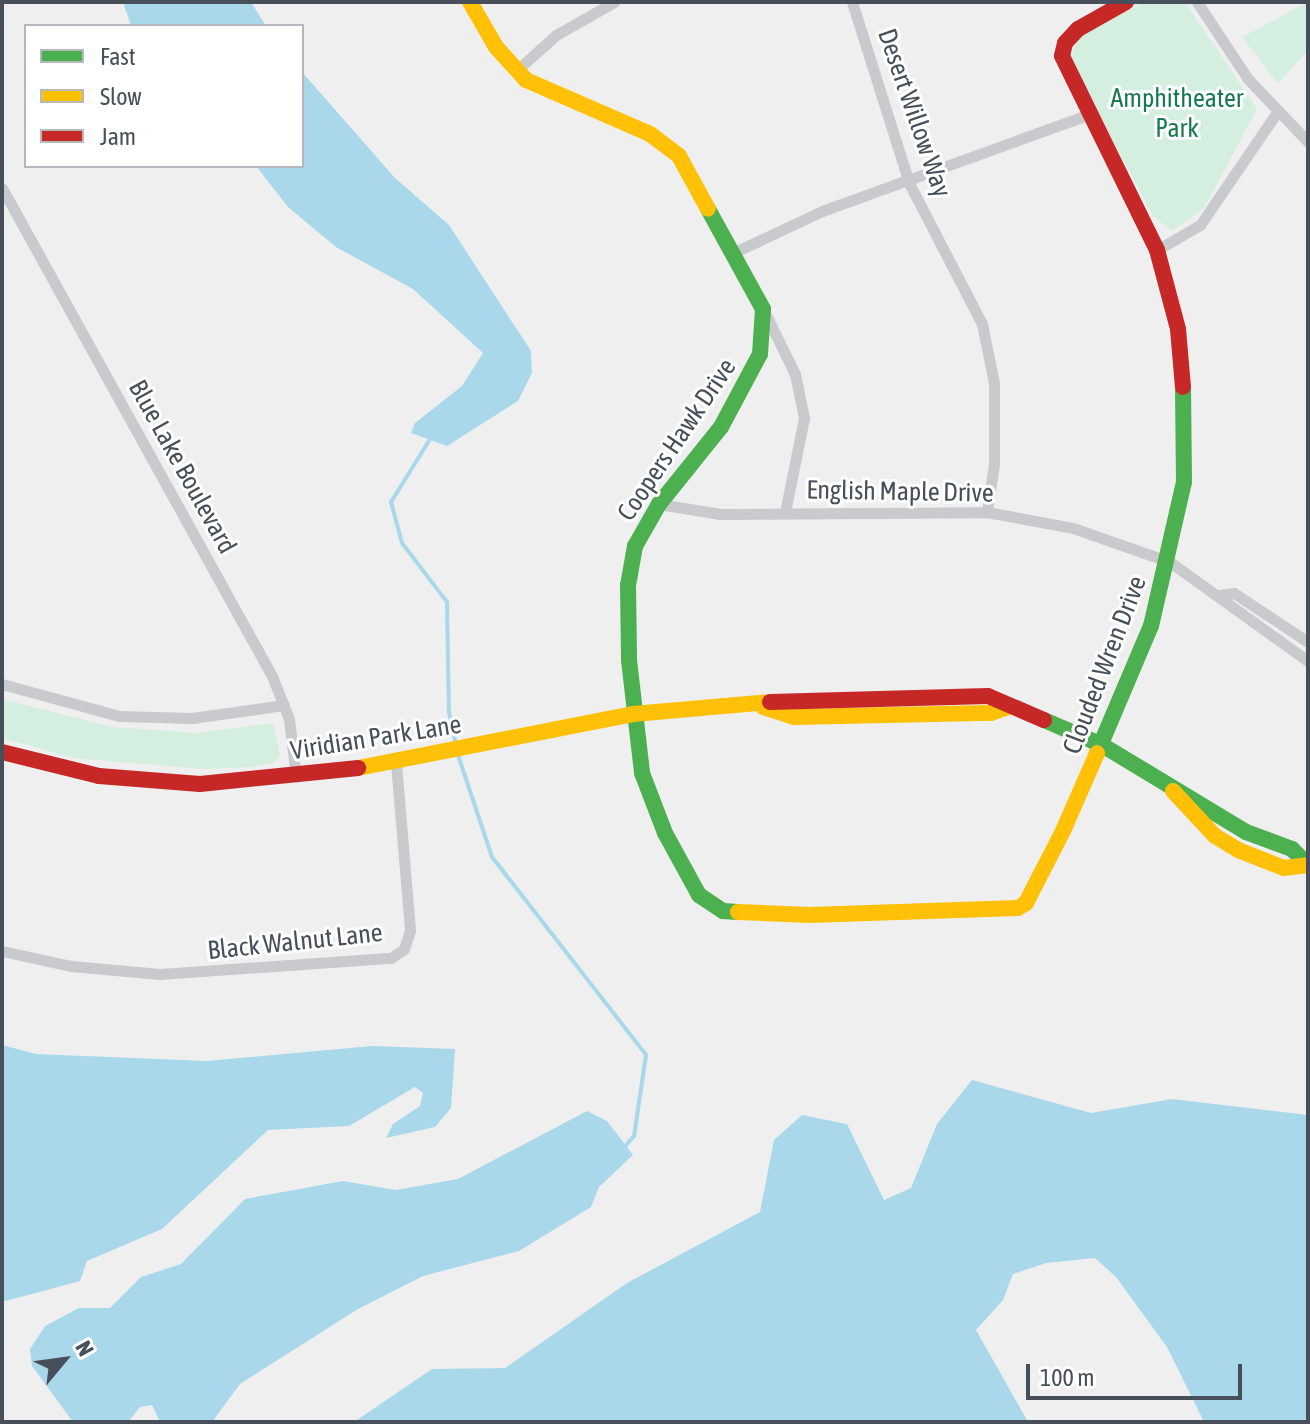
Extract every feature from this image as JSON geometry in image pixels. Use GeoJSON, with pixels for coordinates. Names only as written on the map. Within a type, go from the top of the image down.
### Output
{"type":"FeatureCollection","features":[{"type":"Feature","properties":{"kind":"street","name":"Coopers Hawk Drive"},"geometry":{"type":"LineString","coordinates":[[470,2],[516,71],[544,90],[669,146],[691,172],[763,309],[760,354],[751,379],[721,427],[659,504],[635,546],[629,571],[633,714],[649,795],[687,875],[712,907],[738,913],[810,915],[1018,908]]}},
{"type":"Feature","properties":{"kind":"street"},"geometry":{"type":"LineString","coordinates":[[516,71],[556,35],[614,2]]}},
{"type":"Feature","properties":{"kind":"street","name":"Desert Willow Way"},"geometry":{"type":"LineString","coordinates":[[852,2],[909,183],[982,324],[994,383],[994,464],[987,512]]}},
{"type":"Feature","properties":{"kind":"street","name":"Clouded Wren Drive"},"geometry":{"type":"LineString","coordinates":[[1018,908],[1043,875],[1151,626],[1170,562],[1184,482],[1186,418],[1178,329],[1157,250],[1066,71],[1065,43],[1078,29],[1126,2]]}},
{"type":"Feature","properties":{"kind":"street"},"geometry":{"type":"LineString","coordinates":[[1200,3],[1277,112],[1307,140]]}},
{"type":"Feature","properties":{"kind":"street"},"geometry":{"type":"LineString","coordinates":[[1157,250],[1200,225],[1277,112]]}},
{"type":"Feature","properties":{"kind":"street"},"geometry":{"type":"LineString","coordinates":[[735,252],[822,211],[909,183],[1090,114]]}},
{"type":"Feature","properties":{"kind":"street","name":"Blue Lake Boulevard"},"geometry":{"type":"LineString","coordinates":[[2,188],[6,204],[284,705],[296,777]]}},
{"type":"Feature","properties":{"kind":"street"},"geometry":{"type":"LineString","coordinates":[[763,309],[795,374],[804,418],[785,512]]}},
{"type":"Feature","properties":{"kind":"street","name":"English Maple Drive"},"geometry":{"type":"LineString","coordinates":[[659,504],[711,513],[987,512],[1073,528],[1170,562],[1220,595],[1261,631],[1308,661]]}},
{"type":"Feature","properties":{"kind":"street","name":"English Maple Drive"},"geometry":{"type":"LineString","coordinates":[[1220,595],[1234,593],[1308,642]]}},
{"type":"Feature","properties":{"kind":"street"},"geometry":{"type":"LineString","coordinates":[[2,684],[119,716],[192,718],[284,705]]}},
{"type":"Feature","properties":{"kind":"street","name":"Viridian Park Lane"},"geometry":{"type":"LineString","coordinates":[[2,752],[99,776],[167,783],[296,777],[420,758],[633,714],[758,705],[794,717],[991,713],[1011,706],[1102,745],[1172,789],[1194,816],[1238,850],[1284,868],[1308,865]]}},
{"type":"Feature","properties":{"kind":"street","name":"Black Walnut Lane"},"geometry":{"type":"LineString","coordinates":[[2,951],[71,966],[160,974],[391,958],[404,949],[410,930],[396,762]]}},
{"type":"Feature","properties":{"kind":"green space","name":"Amphitheater Park"},"geometry":{"type":"Polygon","coordinates":[[[1144,2],[1185,2],[1257,109],[1204,208],[1172,231],[1153,216],[1070,59],[1078,37],[1144,2]]]}},
{"type":"Feature","properties":{"kind":"green space"},"geometry":{"type":"Polygon","coordinates":[[[1308,2],[1308,50],[1278,84],[1242,37],[1308,2]]]}},
{"type":"Feature","properties":{"kind":"green space"},"geometry":{"type":"Polygon","coordinates":[[[2,699],[112,727],[197,733],[273,723],[280,755],[273,763],[252,767],[202,769],[74,758],[2,738],[2,699]]]}},
{"type":"Feature","properties":{"kind":"water"},"geometry":{"type":"Polygon","coordinates":[[[123,2],[251,2],[265,24],[130,24],[123,2]]]}},
{"type":"Feature","properties":{"kind":"water"},"geometry":{"type":"Polygon","coordinates":[[[304,74],[395,178],[449,225],[531,351],[532,373],[518,401],[447,446],[411,433],[415,423],[462,386],[483,353],[413,289],[336,247],[288,207],[258,168],[304,168],[304,74]]]}},
{"type":"Feature","properties":{"kind":"water"},"geometry":{"type":"Polygon","coordinates":[[[2,1045],[36,1054],[207,1061],[372,1046],[455,1049],[451,1108],[435,1127],[386,1138],[393,1124],[420,1106],[423,1093],[415,1087],[349,1126],[268,1130],[162,1229],[87,1261],[80,1281],[2,1302],[2,1045]]]}},
{"type":"Feature","properties":{"kind":"water"},"geometry":{"type":"Polygon","coordinates":[[[972,1080],[1091,1113],[1172,1099],[1308,1115],[1308,1422],[1204,1422],[1167,1347],[1116,1277],[1095,1258],[1046,1263],[1013,1274],[1003,1300],[976,1330],[1028,1422],[354,1422],[432,1369],[505,1368],[627,1283],[760,1212],[774,1140],[802,1115],[847,1124],[884,1200],[911,1188],[937,1124],[972,1080]]]}},
{"type":"Feature","properties":{"kind":"water"},"geometry":{"type":"Polygon","coordinates":[[[587,1111],[607,1121],[633,1155],[599,1187],[591,1207],[519,1251],[423,1276],[358,1309],[240,1384],[212,1422],[160,1422],[152,1405],[140,1407],[128,1422],[73,1422],[32,1366],[30,1349],[45,1326],[79,1308],[110,1308],[141,1277],[181,1264],[245,1199],[343,1181],[396,1190],[458,1179],[587,1111]]]}},
{"type":"Feature","properties":{"kind":"waterway"},"geometry":{"type":"LineString","coordinates":[[432,436],[391,502],[402,543],[447,602],[449,712],[456,746]]}},
{"type":"Feature","properties":{"kind":"waterway"},"geometry":{"type":"LineString","coordinates":[[458,755],[492,857],[646,1055],[634,1136],[622,1150]]}},
{"type":"Feature","properties":{"kind":"traffic: fast"},"geometry":{"type":"LineString","coordinates":[[708,209],[763,309],[760,354],[721,427],[659,504],[635,546],[628,585],[629,660],[642,773],[665,833],[699,895],[723,911],[738,912]]}},
{"type":"Feature","properties":{"kind":"traffic: fast"},"geometry":{"type":"LineString","coordinates":[[1097,753],[1151,626],[1184,482],[1183,387]]}},
{"type":"Feature","properties":{"kind":"traffic: fast"},"geometry":{"type":"LineString","coordinates":[[1044,720],[1102,745],[1246,832],[1292,849],[1308,865]]}},
{"type":"Feature","properties":{"kind":"traffic: slow"},"geometry":{"type":"LineString","coordinates":[[470,2],[496,47],[526,80],[650,134],[679,156],[708,209]]}},
{"type":"Feature","properties":{"kind":"traffic: slow"},"geometry":{"type":"LineString","coordinates":[[358,768],[633,714],[770,702]]}},
{"type":"Feature","properties":{"kind":"traffic: slow"},"geometry":{"type":"LineString","coordinates":[[763,707],[794,717],[991,713],[1011,706]]}},
{"type":"Feature","properties":{"kind":"traffic: slow"},"geometry":{"type":"LineString","coordinates":[[738,912],[810,915],[1018,908],[1026,903],[1063,831],[1097,753]]}},
{"type":"Feature","properties":{"kind":"traffic: slow"},"geometry":{"type":"LineString","coordinates":[[1173,791],[1215,836],[1238,850],[1284,868],[1308,865]]}},
{"type":"Feature","properties":{"kind":"traffic: jam"},"geometry":{"type":"LineString","coordinates":[[1126,2],[1078,29],[1065,43],[1062,56],[1157,250],[1178,329],[1183,387]]}},
{"type":"Feature","properties":{"kind":"traffic: jam"},"geometry":{"type":"LineString","coordinates":[[770,702],[988,696],[1044,720]]}},
{"type":"Feature","properties":{"kind":"traffic: jam"},"geometry":{"type":"LineString","coordinates":[[2,752],[99,776],[200,784],[358,768]]}}]}
